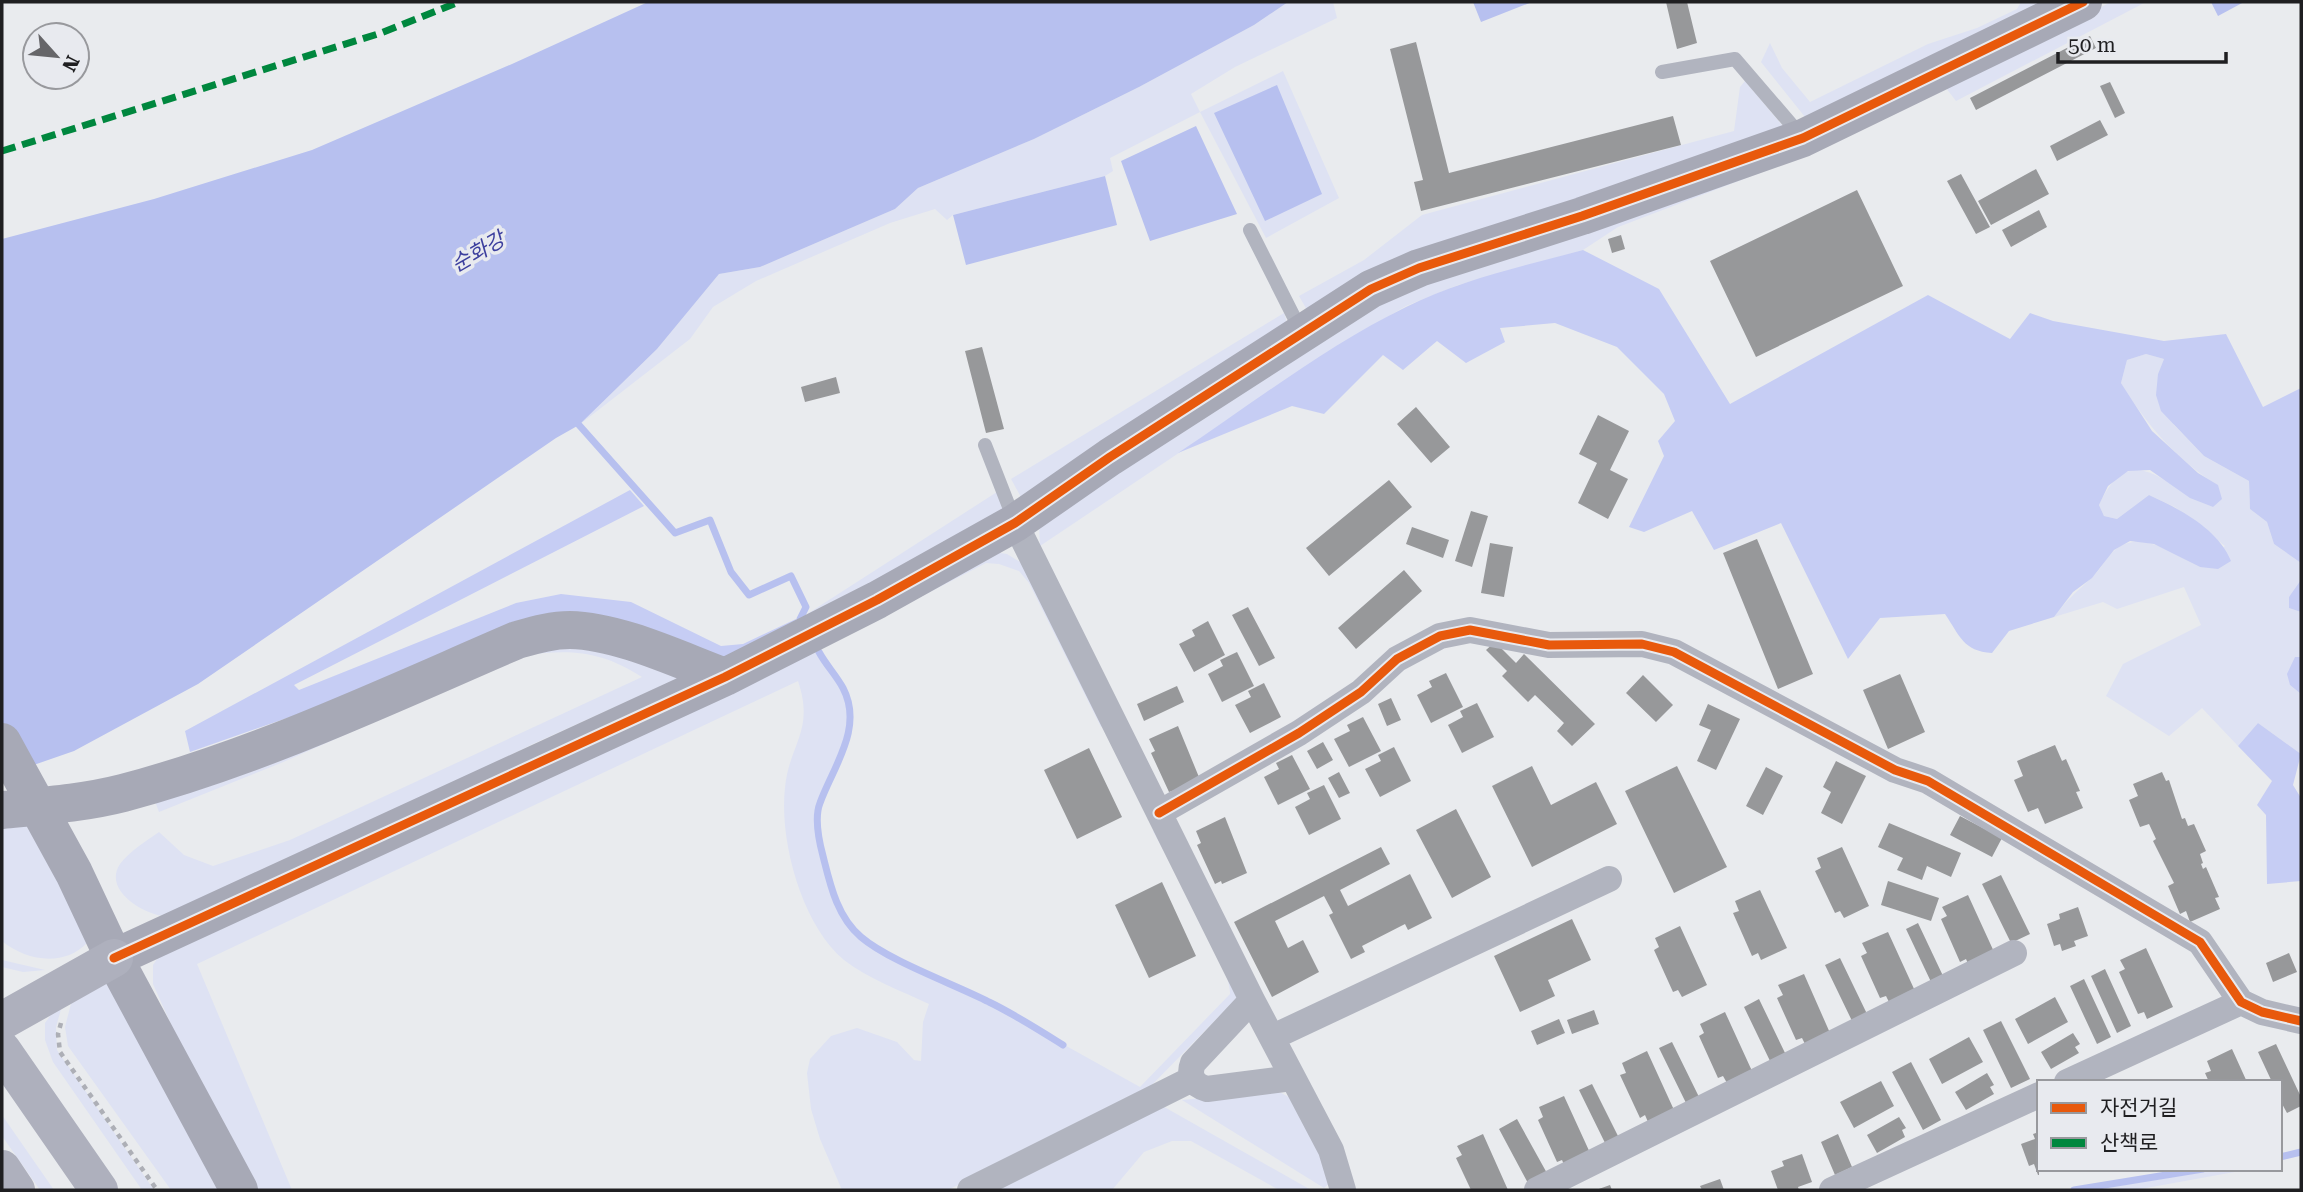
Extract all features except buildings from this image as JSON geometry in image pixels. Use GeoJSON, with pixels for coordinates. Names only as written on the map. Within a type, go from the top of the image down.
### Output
{"type":"FeatureCollection","features":[{"type":"Feature","properties":{"kind":"highway"},"geometry":{"type":"LineString","coordinates":[[2,1021],[114,958]]}},
{"type":"Feature","properties":{"kind":"highway"},"geometry":{"type":"LineString","coordinates":[[2,1050],[99,1190]]}},
{"type":"Feature","properties":{"kind":"highway"},"geometry":{"type":"LineString","coordinates":[[2,1170],[16,1190]]}},
{"type":"Feature","properties":{"kind":"street"},"geometry":{"type":"LineString","coordinates":[[114,958],[725,677],[877,600],[1015,523],[1110,457],[1371,289],[1419,268],[1582,216],[1803,138],[2082,2]]}},
{"type":"Feature","properties":{"kind":"street"},"geometry":{"type":"LineString","coordinates":[[1015,523],[1252,1000],[1331,1150],[1343,1190]]}},
{"type":"Feature","properties":{"kind":"street"},"geometry":{"type":"LineString","coordinates":[[2,810],[58,805],[122,793],[154,783],[261,747],[517,640],[547,632],[570,630],[596,634],[725,677]]}},
{"type":"Feature","properties":{"kind":"street"},"geometry":{"type":"LineString","coordinates":[[1159,813],[1299,733],[1361,692],[1397,659],[1440,636],[1470,630],[1549,645],[1642,644],[1674,652],[1895,770],[1928,781],[2200,942],[2241,1002],[2262,1012],[2301,1021]]}},
{"type":"Feature","properties":{"kind":"street"},"geometry":{"type":"LineString","coordinates":[[2,742],[74,873],[114,958],[239,1190]]}},
{"type":"Feature","properties":{"kind":"street"},"geometry":{"type":"LineString","coordinates":[[1273,1037],[1609,878]]}},
{"type":"Feature","properties":{"kind":"street"},"geometry":{"type":"LineString","coordinates":[[1537,1190],[2014,953]]}},
{"type":"Feature","properties":{"kind":"street"},"geometry":{"type":"LineString","coordinates":[[1252,1000],[1193,1063],[1190,1072],[1192,1079],[1198,1087],[1207,1089],[1292,1078]]}},
{"type":"Feature","properties":{"kind":"street"},"geometry":{"type":"LineString","coordinates":[[2071,1080],[2241,1002]]}},
{"type":"Feature","properties":{"kind":"street"},"geometry":{"type":"LineString","coordinates":[[970,1190],[1192,1079]]}},
{"type":"Feature","properties":{"kind":"street"},"geometry":{"type":"LineString","coordinates":[[1832,1190],[2037,1096]]}},
{"type":"Feature","properties":{"kind":"lane"},"geometry":{"type":"LineString","coordinates":[[1662,72],[1735,59],[1803,138]]}},
{"type":"Feature","properties":{"kind":"lane"},"geometry":{"type":"LineString","coordinates":[[1250,229],[1302,332]]}},
{"type":"Feature","properties":{"kind":"lane"},"geometry":{"type":"LineString","coordinates":[[985,445],[1015,523]]}},
{"type":"Feature","properties":{"kind":"path"},"geometry":{"type":"LineString","coordinates":[[72,981],[58,1034],[60,1052],[158,1190]]}},
{"type":"Feature","properties":{"kind":"shaded area"},"geometry":{"type":"Polygon","coordinates":[[[1288,2],[1333,2],[1337,18],[1235,67],[1191,94],[1200,112],[1110,158],[1113,171],[1105,176],[953,215],[947,220],[935,209],[890,223],[756,281],[713,307],[690,339],[579,425],[657,349],[719,274],[760,267],[895,209],[918,188],[1034,139],[1139,87],[1254,25],[1288,2]]]}},
{"type":"Feature","properties":{"kind":"shaded area"},"geometry":{"type":"Polygon","coordinates":[[[2021,2],[2058,2],[1809,122],[1761,62],[1770,43],[1782,68],[1810,102],[1928,44],[1977,28],[2017,9],[2021,2]]]}},
{"type":"Feature","properties":{"kind":"shaded area"},"geometry":{"type":"Polygon","coordinates":[[[2111,2],[2146,2],[1956,101],[1946,88],[2111,2]]]}},
{"type":"Feature","properties":{"kind":"shaded area"},"geometry":{"type":"Polygon","coordinates":[[[1283,71],[1339,198],[1266,238],[1200,112],[1283,71]]]}},
{"type":"Feature","properties":{"kind":"shaded area"},"geometry":{"type":"Polygon","coordinates":[[[1745,81],[1787,131],[1307,310],[1299,296],[1364,260],[1422,215],[1734,131],[1740,87],[1745,81]]]}},
{"type":"Feature","properties":{"kind":"shaded area"},"geometry":{"type":"Polygon","coordinates":[[[1778,166],[1618,227],[1583,250],[1458,285],[1406,306],[1346,341],[1040,546],[1039,526],[1047,515],[1380,303],[1436,275],[1778,166]]]}},
{"type":"Feature","properties":{"kind":"shaded area"},"geometry":{"type":"Polygon","coordinates":[[[1583,250],[1659,289],[1730,404],[1928,295],[2010,339],[2030,313],[2053,321],[2164,341],[2226,334],[2263,407],[2301,388],[2301,563],[2274,544],[2267,522],[2250,509],[2249,481],[2204,456],[2161,411],[2156,395],[2158,374],[2164,359],[2146,354],[2127,360],[2121,383],[2152,431],[2198,473],[2218,485],[2222,499],[2213,507],[2190,498],[2150,470],[2128,471],[2108,486],[2099,505],[2104,516],[2117,519],[2149,495],[2197,521],[2217,539],[2231,561],[2218,569],[2200,567],[2154,544],[2130,541],[2114,550],[2092,578],[2073,592],[2054,617],[2009,631],[1992,653],[1968,646],[1945,614],[1880,618],[1848,659],[1781,523],[1714,550],[1692,511],[1644,532],[1629,527],[1664,456],[1658,441],[1675,421],[1664,394],[1617,347],[1555,323],[1500,328],[1505,342],[1466,363],[1437,341],[1403,370],[1383,355],[1324,414],[1292,406],[1178,453],[1318,357],[1376,322],[1427,297],[1471,281],[1583,250]]]}},
{"type":"Feature","properties":{"kind":"shaded area"},"geometry":{"type":"Polygon","coordinates":[[[1284,313],[1288,326],[1022,499],[1011,479],[1284,313]]]}},
{"type":"Feature","properties":{"kind":"shaded area"},"geometry":{"type":"Polygon","coordinates":[[[2146,354],[2164,359],[2158,374],[2174,425],[2204,456],[2249,481],[2250,509],[2267,522],[2274,544],[2301,563],[2301,584],[2289,597],[2289,608],[2301,612],[2301,657],[2295,658],[2290,685],[2301,694],[2301,754],[2258,723],[2238,746],[2202,708],[2169,736],[2106,696],[2123,664],[2201,625],[2184,587],[2117,609],[2103,602],[2054,617],[2095,575],[2112,552],[2126,544],[2137,542],[2158,546],[2200,567],[2225,546],[2175,507],[2149,495],[2117,519],[2104,516],[2099,505],[2111,484],[2124,473],[2137,470],[2151,473],[2213,507],[2217,485],[2188,464],[2163,440],[2121,383],[2127,360],[2146,354]]]}},
{"type":"Feature","properties":{"kind":"shaded area"},"geometry":{"type":"Polygon","coordinates":[[[630,490],[644,506],[294,685],[299,690],[516,603],[561,594],[631,602],[721,646],[743,644],[796,619],[799,632],[728,659],[638,625],[287,718],[190,752],[185,731],[630,490]]]}},
{"type":"Feature","properties":{"kind":"shaded area"},"geometry":{"type":"Polygon","coordinates":[[[997,492],[1003,510],[809,626],[804,616],[997,492]]]}},
{"type":"Feature","properties":{"kind":"shaded area"},"geometry":{"type":"Polygon","coordinates":[[[975,554],[1007,554],[1030,568],[1108,724],[1101,727],[1029,583],[1019,571],[999,564],[986,563],[818,650],[842,690],[849,717],[840,754],[816,807],[818,843],[825,874],[843,918],[859,938],[878,950],[991,1004],[1140,1087],[1230,994],[1228,980],[1211,938],[1153,831],[1164,834],[1239,988],[1237,998],[1146,1091],[948,1190],[842,1190],[820,1139],[811,1109],[807,1073],[810,1059],[831,1036],[857,1028],[897,1042],[914,1060],[921,1061],[923,1022],[929,1004],[874,979],[844,960],[829,945],[805,904],[790,856],[784,809],[787,773],[804,713],[798,681],[197,964],[292,1190],[255,1190],[199,1087],[153,984],[153,965],[163,950],[813,645],[975,554]]]}},
{"type":"Feature","properties":{"kind":"shaded area"},"geometry":{"type":"Polygon","coordinates":[[[2301,580],[2301,612],[2289,608],[2289,597],[2301,580]]]}},
{"type":"Feature","properties":{"kind":"shaded area"},"geometry":{"type":"Polygon","coordinates":[[[562,638],[686,675],[535,743],[296,861],[163,916],[136,905],[121,891],[116,874],[120,864],[159,832],[184,855],[213,866],[290,840],[642,677],[613,662],[586,654],[557,652],[526,655],[281,763],[159,812],[153,796],[562,638]]]}},
{"type":"Feature","properties":{"kind":"shaded area"},"geometry":{"type":"Polygon","coordinates":[[[2295,657],[2301,657],[2301,694],[2290,685],[2287,674],[2295,657]]]}},
{"type":"Feature","properties":{"kind":"shaded area"},"geometry":{"type":"Polygon","coordinates":[[[2258,723],[2301,754],[2293,785],[2301,798],[2301,881],[2267,884],[2266,815],[2257,805],[2272,781],[2238,746],[2258,723]]]}},
{"type":"Feature","properties":{"kind":"shaded area"},"geometry":{"type":"Polygon","coordinates":[[[29,820],[87,943],[67,956],[33,957],[2,941],[2,823],[29,820]]]}},
{"type":"Feature","properties":{"kind":"shaded area"},"geometry":{"type":"Polygon","coordinates":[[[2,960],[45,970],[23,972],[2,967],[2,960]]]}},
{"type":"Feature","properties":{"kind":"shaded area"},"geometry":{"type":"Polygon","coordinates":[[[105,980],[224,1190],[171,1190],[68,1046],[65,1027],[73,996],[105,980]]]}},
{"type":"Feature","properties":{"kind":"shaded area"},"geometry":{"type":"Polygon","coordinates":[[[65,995],[56,1027],[57,1050],[154,1190],[142,1190],[53,1062],[45,1040],[45,1023],[65,995]]]}},
{"type":"Feature","properties":{"kind":"shaded area"},"geometry":{"type":"Polygon","coordinates":[[[1275,1091],[1287,1096],[1297,1105],[1313,1129],[1330,1183],[1324,1188],[1182,1100],[1275,1091]]]}},
{"type":"Feature","properties":{"kind":"shaded area"},"geometry":{"type":"Polygon","coordinates":[[[1159,1104],[1311,1190],[1279,1190],[1191,1141],[1172,1141],[1144,1152],[1112,1190],[985,1190],[1159,1104]]]}},
{"type":"Feature","properties":{"kind":"shaded area"},"geometry":{"type":"Polygon","coordinates":[[[2,1115],[54,1190],[40,1190],[2,1136],[2,1115]]]}},
{"type":"Feature","properties":{"kind":"shaded area"},"geometry":{"type":"Polygon","coordinates":[[[2210,1171],[2240,1171],[2135,1190],[2095,1190],[2210,1171]]]}},
{"type":"Feature","properties":{"kind":"water","name":"순화강"},"geometry":{"type":"Polygon","coordinates":[[[648,2],[1288,2],[1254,25],[1139,87],[1034,139],[918,188],[895,209],[760,267],[719,274],[657,349],[579,425],[556,438],[198,684],[74,751],[2,776],[2,239],[154,199],[312,150],[648,2]]]}},
{"type":"Feature","properties":{"kind":"water"},"geometry":{"type":"Polygon","coordinates":[[[1473,2],[1532,2],[1481,22],[1473,2]]]}},
{"type":"Feature","properties":{"kind":"water"},"geometry":{"type":"Polygon","coordinates":[[[2211,2],[2244,2],[2218,16],[2211,2]]]}},
{"type":"Feature","properties":{"kind":"water"},"geometry":{"type":"Polygon","coordinates":[[[1277,85],[1322,194],[1265,221],[1214,113],[1277,85]]]}},
{"type":"Feature","properties":{"kind":"water"},"geometry":{"type":"Polygon","coordinates":[[[1196,126],[1237,214],[1150,241],[1121,161],[1196,126]]]}},
{"type":"Feature","properties":{"kind":"water"},"geometry":{"type":"Polygon","coordinates":[[[1105,176],[1117,225],[966,265],[953,215],[1105,176]]]}},
{"type":"Feature","properties":{"kind":"waterway"},"geometry":{"type":"LineString","coordinates":[[579,425],[675,533],[710,520],[731,572],[749,595],[791,576],[806,607],[800,619],[802,625]]}},
{"type":"Feature","properties":{"kind":"waterway"},"geometry":{"type":"LineString","coordinates":[[819,652],[843,688],[849,703],[850,718],[844,747],[817,816],[829,878],[846,920],[861,937],[888,955],[975,995],[1063,1045]]}},
{"type":"Feature","properties":{"kind":"waterway"},"geometry":{"type":"LineString","coordinates":[[2282,1157],[2301,1152]]}},
{"type":"Feature","properties":{"kind":"waterway"},"geometry":{"type":"LineString","coordinates":[[2074,1190],[2191,1171]]}},
{"type":"Feature","properties":{"kind":"marked path"},"geometry":{"type":"LineString","coordinates":[[2,151],[381,33],[459,2]]}},
{"type":"Feature","properties":{"kind":"cycle path"},"geometry":{"type":"LineString","coordinates":[[114,958],[725,677],[877,600],[1015,523],[1110,457],[1371,289],[1419,268],[1582,216],[1803,138],[2083,2]]}},
{"type":"Feature","properties":{"kind":"cycle path"},"geometry":{"type":"LineString","coordinates":[[1159,813],[1299,733],[1361,692],[1397,659],[1440,636],[1470,630],[1549,645],[1642,644],[1674,652],[1895,770],[1928,781],[2200,942],[2241,1002],[2262,1012],[2301,1021]]}}]}
